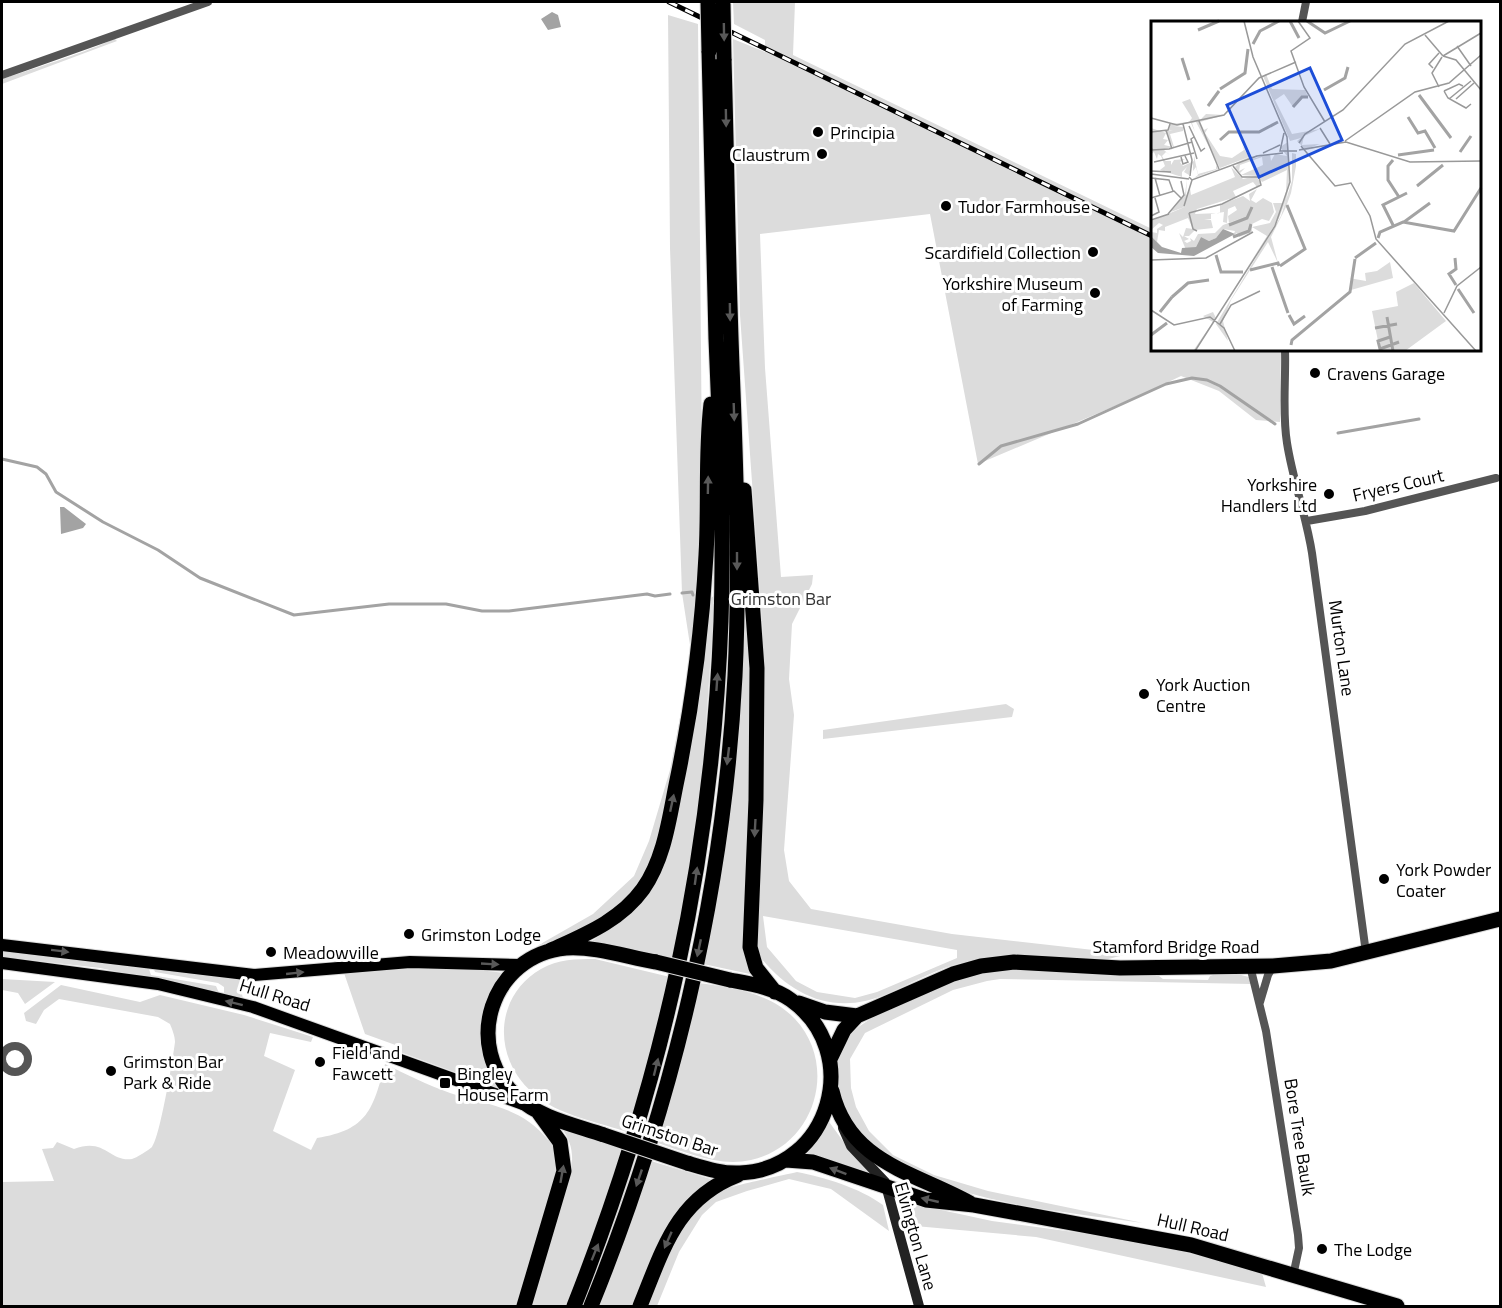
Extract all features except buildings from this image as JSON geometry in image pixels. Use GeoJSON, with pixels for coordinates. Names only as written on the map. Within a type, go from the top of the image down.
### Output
{"type":"FeatureCollection","features":[{"type":"Feature","properties":{"kind":"highway"},"geometry":{"type":"LineString","coordinates":[[574,1306],[626,1167],[653,1076],[695,885],[713,735],[721,619],[709,51],[718,2]]}},
{"type":"Feature","properties":{"kind":"highway"},"geometry":{"type":"LineString","coordinates":[[591,1306],[641,1173],[667,1085],[698,955],[710,888],[728,753],[735,678],[736,460],[724,59],[718,2]]}},
{"type":"Feature","properties":{"kind":"highway"},"geometry":{"type":"LineString","coordinates":[[549,951],[605,924],[619,914],[642,889],[663,843],[683,752],[698,658],[706,554],[709,417],[717,357]]}},
{"type":"Feature","properties":{"kind":"highway"},"geometry":{"type":"LineString","coordinates":[[736,460],[746,499],[757,669],[756,800],[750,947],[756,968],[775,992]]}},
{"type":"Feature","properties":{"kind":"highway","name":"Stamford Bridge Road"},"geometry":{"type":"LineString","coordinates":[[830,1059],[844,1030],[857,1016],[953,974],[989,964],[1014,962],[1120,968],[1274,966],[1331,961],[1500,919]]}},
{"type":"Feature","properties":{"kind":"highway","name":"Grimston Bar"},"geometry":{"type":"LineString","coordinates":[[584,948],[656,962],[775,992],[792,1000],[814,1023],[825,1042],[830,1059],[831,1085],[825,1113],[817,1130],[805,1145],[786,1160],[741,1173],[719,1171],[687,1163],[532,1108],[508,1088],[493,1065],[486,1035],[490,1008],[506,979],[520,965],[549,951],[584,948]]}},
{"type":"Feature","properties":{"kind":"highway"},"geometry":{"type":"LineString","coordinates":[[792,1000],[825,1012],[857,1016]]}},
{"type":"Feature","properties":{"kind":"highway","name":"Hull Road"},"geometry":{"type":"LineString","coordinates":[[831,1085],[840,1117],[853,1137],[872,1155],[974,1205]]}},
{"type":"Feature","properties":{"kind":"highway"},"geometry":{"type":"LineString","coordinates":[[524,1306],[564,1171],[560,1142],[532,1108]]}},
{"type":"Feature","properties":{"kind":"highway","name":"Hull Road"},"geometry":{"type":"LineString","coordinates":[[786,1160],[820,1164],[888,1189],[946,1204],[974,1205],[1191,1245],[1397,1306]]}},
{"type":"Feature","properties":{"kind":"highway"},"geometry":{"type":"LineString","coordinates":[[640,1306],[677,1221],[710,1189],[741,1173]]}},
{"type":"Feature","properties":{"kind":"main road","name":"Hull Road"},"geometry":{"type":"LineString","coordinates":[[2,945],[254,975],[410,962],[520,965]]}},
{"type":"Feature","properties":{"kind":"main road","name":"Hull Road"},"geometry":{"type":"LineString","coordinates":[[2,963],[158,984],[253,1007],[309,1025],[532,1108]]}},
{"type":"Feature","properties":{"kind":"main road","name":"Elvington Lane"},"geometry":{"type":"LineString","coordinates":[[840,1117],[851,1146],[881,1176],[888,1189],[919,1306]]}},
{"type":"Feature","properties":{"kind":"street"},"geometry":{"type":"LineString","coordinates":[[2,75],[208,2]]}},
{"type":"Feature","properties":{"kind":"street"},"geometry":{"type":"LineString","coordinates":[[1302,21],[1306,2]]}},
{"type":"Feature","properties":{"kind":"street","name":"Murton Lane"},"geometry":{"type":"LineString","coordinates":[[1285,351],[1287,442],[1298,498],[1307,521],[1366,953]]}},
{"type":"Feature","properties":{"kind":"street","name":"Fryers Court"},"geometry":{"type":"LineString","coordinates":[[1307,521],[1365,511],[1496,478]]}},
{"type":"Feature","properties":{"kind":"street","name":"Bore Tree Baulk"},"geometry":{"type":"LineString","coordinates":[[1250,966],[1260,1003],[1277,1096],[1298,1235],[1299,1248],[1293,1276]]}},
{"type":"Feature","properties":{"kind":"street","name":"Bore Tree Baulk"},"geometry":{"type":"LineString","coordinates":[[1260,1003],[1268,975],[1274,966]]}},
{"type":"Feature","properties":{"kind":"green space"},"geometry":{"type":"Polygon","coordinates":[[[733,2],[795,2],[793,55],[1151,229],[1151,351],[1281,351],[1280,422],[1256,420],[1219,391],[1181,376],[978,464],[930,214],[760,234],[765,368],[781,577],[813,575],[812,584],[792,624],[789,679],[794,715],[784,850],[789,881],[811,909],[952,934],[1129,954],[1094,961],[1008,959],[967,962],[944,968],[870,1000],[851,1003],[816,998],[800,991],[770,968],[757,953],[763,635],[740,315],[733,39],[765,52],[765,40],[734,24],[733,2]],[[763,916],[767,947],[796,981],[817,992],[855,998],[877,992],[957,958],[957,950],[763,916]]]}},
{"type":"Feature","properties":{"kind":"green space"},"geometry":{"type":"Polygon","coordinates":[[[668,15],[698,24],[702,462],[697,607],[690,645],[682,593],[670,248],[668,15]]]}},
{"type":"Feature","properties":{"kind":"green space"},"geometry":{"type":"Polygon","coordinates":[[[114,38],[117,41],[2,84],[2,79],[80,53],[114,38]]]}},
{"type":"Feature","properties":{"kind":"green space"},"geometry":{"type":"Polygon","coordinates":[[[743,583],[747,583],[753,730],[743,939],[750,974],[703,964],[743,583]]]}},
{"type":"Feature","properties":{"kind":"green space"},"geometry":{"type":"Polygon","coordinates":[[[715,595],[700,810],[674,958],[592,941],[612,927],[655,881],[708,600],[715,595]]]}},
{"type":"Feature","properties":{"kind":"green space"},"geometry":{"type":"Polygon","coordinates":[[[685,692],[669,802],[653,858],[641,881],[626,900],[595,923],[537,946],[593,914],[634,876],[649,841],[670,770],[685,692]]]}},
{"type":"Feature","properties":{"kind":"green space"},"geometry":{"type":"Polygon","coordinates":[[[1006,704],[1014,709],[1012,717],[823,739],[823,730],[1006,704]]]}},
{"type":"Feature","properties":{"kind":"green space"},"geometry":{"type":"Polygon","coordinates":[[[2,950],[149,969],[151,975],[216,986],[219,993],[100,968],[2,957],[2,950]]]}},
{"type":"Feature","properties":{"kind":"green space"},"geometry":{"type":"Polygon","coordinates":[[[595,959],[670,977],[630,1133],[579,1118],[543,1101],[520,1079],[505,1046],[504,1029],[507,1012],[514,995],[525,981],[554,963],[595,959]]]}},
{"type":"Feature","properties":{"kind":"green space"},"geometry":{"type":"Polygon","coordinates":[[[1028,967],[1155,973],[1163,979],[1208,980],[1210,976],[1225,971],[1249,977],[1251,984],[1000,979],[953,990],[865,1033],[850,1059],[851,1088],[856,1107],[869,1131],[893,1155],[934,1175],[988,1191],[1143,1223],[1037,1208],[969,1193],[935,1182],[902,1167],[866,1146],[840,1100],[835,1075],[839,1050],[853,1031],[868,1020],[910,998],[954,980],[997,968],[1028,967]]]}},
{"type":"Feature","properties":{"kind":"green space"},"geometry":{"type":"Polygon","coordinates":[[[461,968],[505,973],[485,1014],[500,1085],[498,1088],[400,1052],[401,1047],[365,1034],[344,973],[461,968]]]}},
{"type":"Feature","properties":{"kind":"green space"},"geometry":{"type":"Polygon","coordinates":[[[154,969],[246,979],[241,989],[243,999],[224,994],[224,987],[218,983],[155,972],[154,969]]]}},
{"type":"Feature","properties":{"kind":"green space"},"geometry":{"type":"Polygon","coordinates":[[[2,979],[55,982],[25,1004],[18,993],[2,990],[2,979]]]}},
{"type":"Feature","properties":{"kind":"green space"},"geometry":{"type":"Polygon","coordinates":[[[698,983],[737,989],[774,1003],[795,1019],[808,1038],[816,1059],[817,1081],[814,1102],[805,1122],[791,1139],[773,1152],[751,1160],[727,1162],[692,1155],[658,1143],[698,983]]]}},
{"type":"Feature","properties":{"kind":"green space"},"geometry":{"type":"Polygon","coordinates":[[[61,985],[140,1002],[160,995],[244,1015],[313,1037],[311,1042],[270,1033],[264,1056],[295,1070],[273,1131],[311,1150],[317,1138],[347,1129],[366,1115],[372,1105],[385,1064],[441,1090],[503,1109],[527,1120],[548,1140],[551,1140],[557,1156],[556,1173],[542,1217],[542,1239],[519,1306],[3,1306],[2,1182],[54,1181],[42,1149],[53,1148],[57,1142],[74,1149],[93,1146],[124,1159],[132,1159],[142,1154],[152,1147],[155,1140],[169,1080],[175,1042],[170,1024],[158,1017],[59,999],[44,1010],[36,1024],[26,1021],[24,1013],[61,985]]]}},
{"type":"Feature","properties":{"kind":"green space"},"geometry":{"type":"Polygon","coordinates":[[[827,1119],[848,1148],[877,1177],[804,1153],[827,1119]]]}},
{"type":"Feature","properties":{"kind":"green space"},"geometry":{"type":"Polygon","coordinates":[[[561,1127],[603,1139],[624,1152],[568,1306],[529,1306],[571,1171],[571,1147],[561,1127]]]}},
{"type":"Feature","properties":{"kind":"green space"},"geometry":{"type":"Polygon","coordinates":[[[651,1161],[714,1180],[688,1199],[674,1216],[635,1306],[598,1306],[617,1260],[651,1161]]]}},
{"type":"Feature","properties":{"kind":"green space"},"geometry":{"type":"Polygon","coordinates":[[[797,1172],[842,1184],[874,1199],[883,1205],[889,1231],[831,1189],[789,1179],[747,1191],[716,1202],[702,1215],[679,1252],[657,1306],[648,1306],[673,1243],[691,1215],[702,1203],[722,1190],[797,1172]]]}},
{"type":"Feature","properties":{"kind":"green space"},"geometry":{"type":"Polygon","coordinates":[[[918,1205],[992,1221],[1148,1242],[1262,1273],[1266,1287],[1036,1237],[904,1225],[905,1210],[918,1205]]]}},
{"type":"Feature","properties":{"kind":"shaded area"},"geometry":{"type":"Polygon","coordinates":[[[552,12],[558,15],[561,27],[548,30],[541,19],[552,12]]]}},
{"type":"Feature","properties":{"kind":"shaded area"},"geometry":{"type":"Polygon","coordinates":[[[60,507],[64,507],[86,524],[83,528],[61,534],[60,507]]]}},
{"type":"Feature","properties":{"kind":"waterway"},"geometry":{"type":"LineString","coordinates":[[979,464],[1001,446],[1078,424],[1166,384],[1192,378],[1207,380],[1220,386],[1275,424]]}},
{"type":"Feature","properties":{"kind":"waterway"},"geometry":{"type":"LineString","coordinates":[[1338,433],[1419,419]]}},
{"type":"Feature","properties":{"kind":"waterway"},"geometry":{"type":"LineString","coordinates":[[2,459],[37,467],[46,474],[56,492],[103,522],[158,550],[200,578],[294,615],[389,604],[446,604],[482,611],[509,611],[647,594],[655,596],[670,594]]}},
{"type":"Feature","properties":{"kind":"waterway"},"geometry":{"type":"LineString","coordinates":[[682,593],[692,592],[693,595]]}},
{"type":"Feature","properties":{"kind":"railway"},"geometry":{"type":"LineString","coordinates":[[669,2],[1151,236]]}},
{"type":"Feature","properties":{"kind":"place","name":"Principia"},"geometry":{"type":"Point","coordinates":[818,132]}},
{"type":"Feature","properties":{"kind":"place","name":"Claustrum"},"geometry":{"type":"Point","coordinates":[822,154]}},
{"type":"Feature","properties":{"kind":"place","name":"Tudor Farmhouse"},"geometry":{"type":"Point","coordinates":[946,206]}},
{"type":"Feature","properties":{"kind":"place","name":"Scardifield Collection"},"geometry":{"type":"Point","coordinates":[1093,252]}},
{"type":"Feature","properties":{"kind":"place","name":"Yorkshire Museum of Farming"},"geometry":{"type":"Point","coordinates":[1095,293]}},
{"type":"Feature","properties":{"kind":"place","name":"Cravens Garage"},"geometry":{"type":"Point","coordinates":[1315,373]}},
{"type":"Feature","properties":{"kind":"place","name":"Yorkshire Handlers Ltd"},"geometry":{"type":"Point","coordinates":[1329,494]}},
{"type":"Feature","properties":{"kind":"place","name":"York Auction Centre"},"geometry":{"type":"Point","coordinates":[1144,694]}},
{"type":"Feature","properties":{"kind":"place","name":"York Powder Coater"},"geometry":{"type":"Point","coordinates":[1384,879]}},
{"type":"Feature","properties":{"kind":"place","name":"Grimston Lodge"},"geometry":{"type":"Point","coordinates":[409,934]}},
{"type":"Feature","properties":{"kind":"place","name":"Meadowville"},"geometry":{"type":"Point","coordinates":[271,952]}},
{"type":"Feature","properties":{"kind":"place","name":"Field and Fawcett"},"geometry":{"type":"Point","coordinates":[320,1062]}},
{"type":"Feature","properties":{"kind":"place","name":"Grimston Bar Park & Ride"},"geometry":{"type":"Point","coordinates":[111,1071]}},
{"type":"Feature","properties":{"kind":"place","name":"Bingley House Farm"},"geometry":{"type":"Point","coordinates":[445,1083]}},
{"type":"Feature","properties":{"kind":"place","name":"The Lodge"},"geometry":{"type":"Point","coordinates":[1322,1249]}}]}
